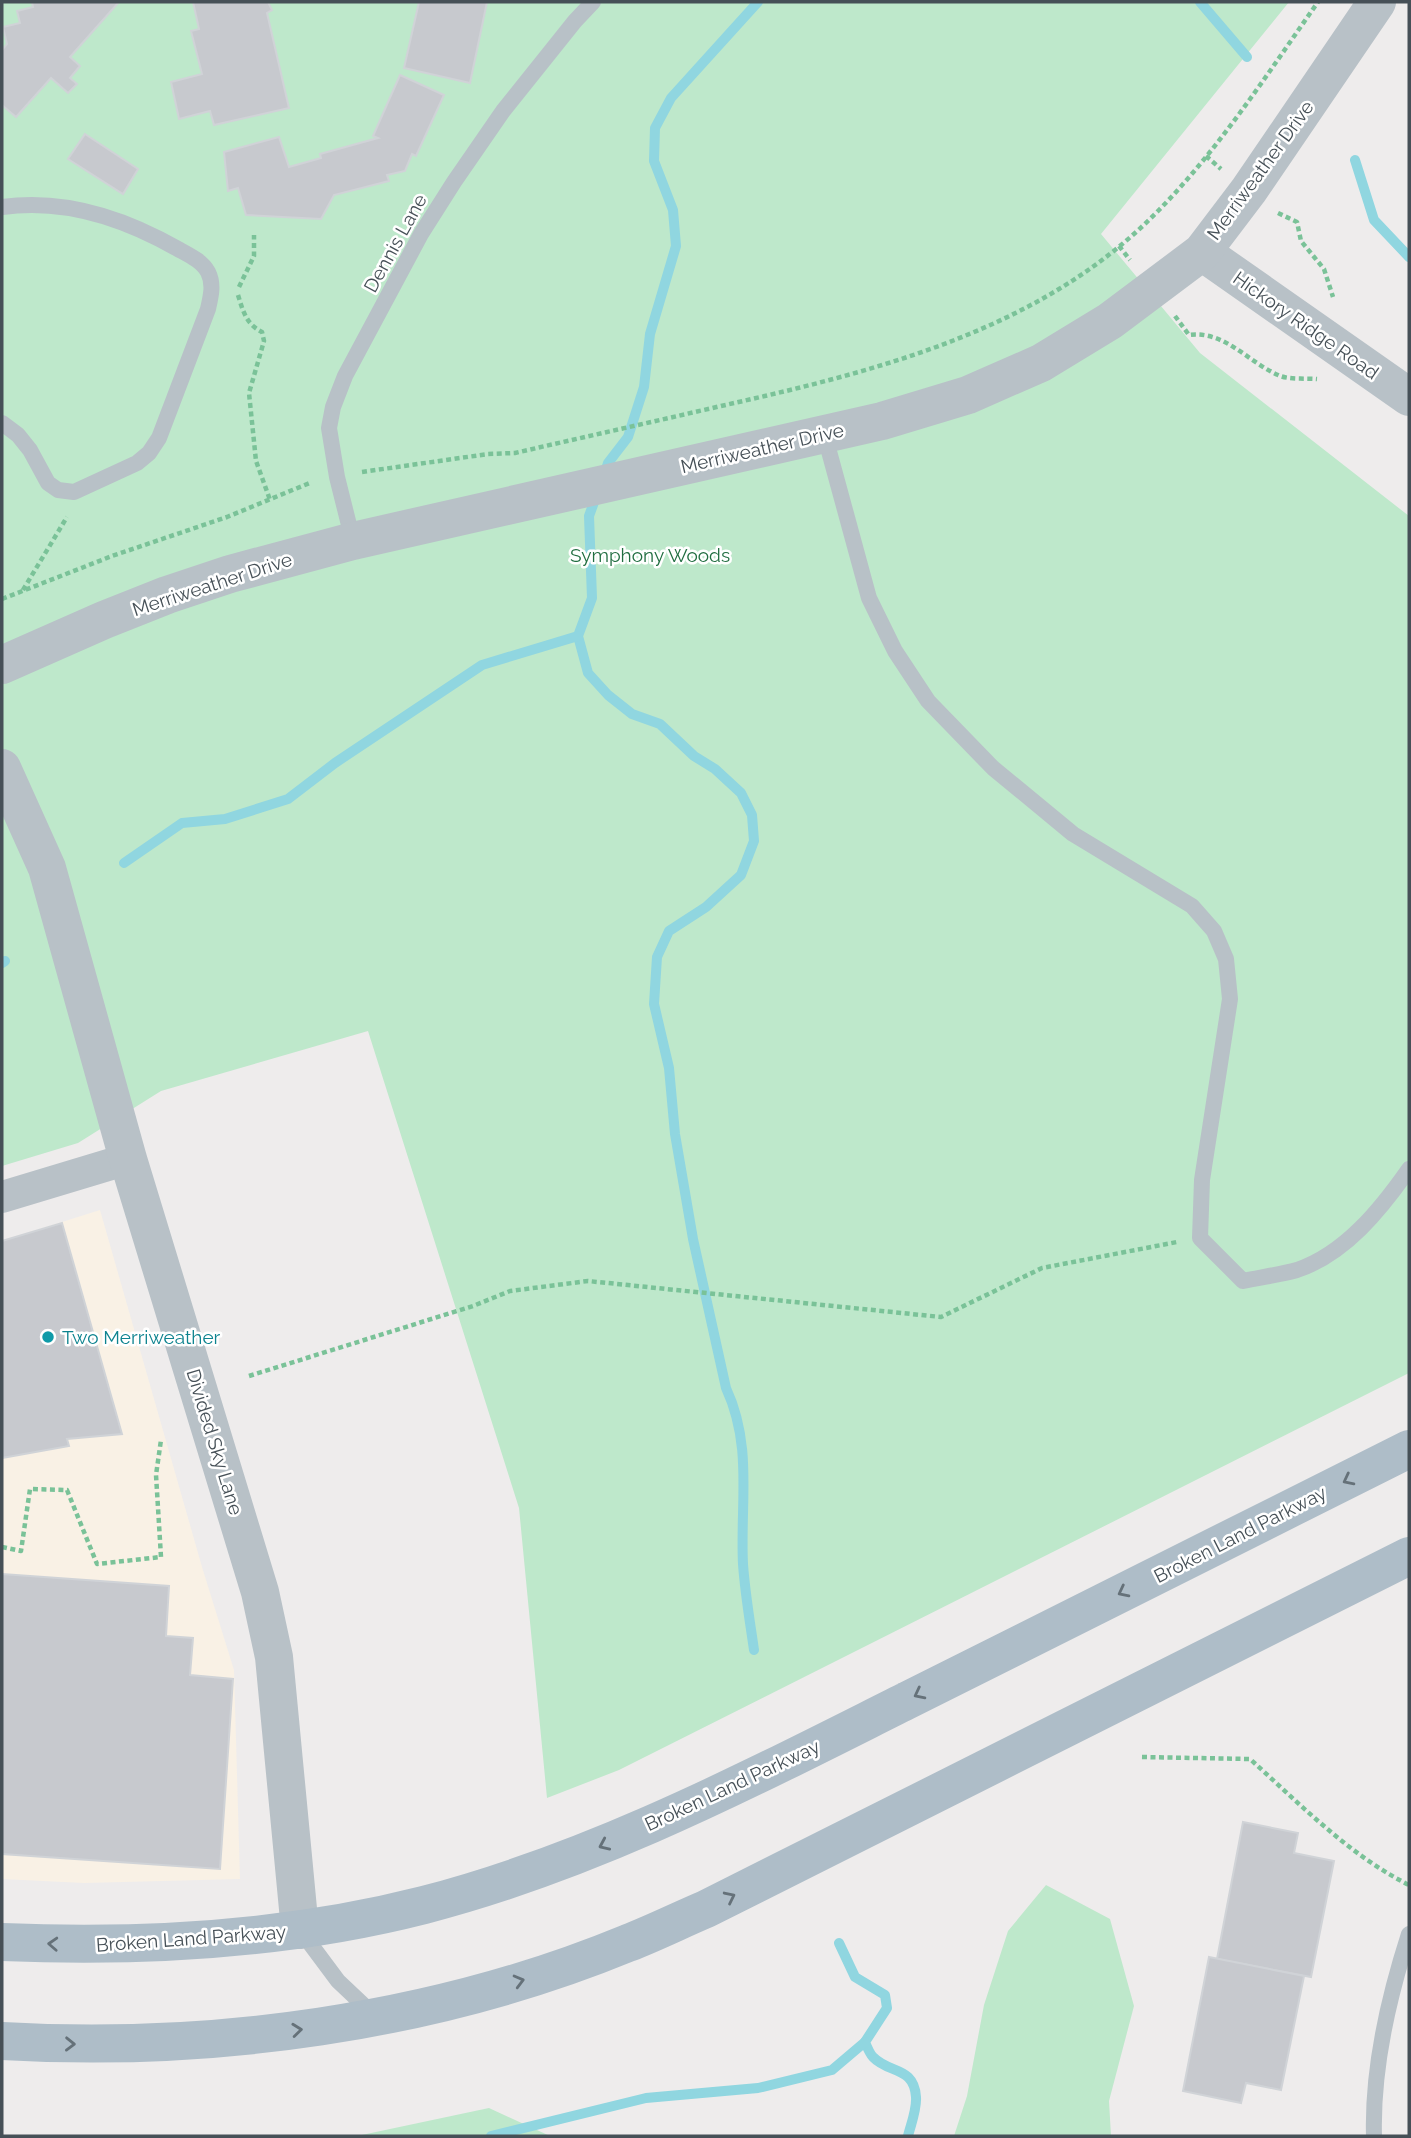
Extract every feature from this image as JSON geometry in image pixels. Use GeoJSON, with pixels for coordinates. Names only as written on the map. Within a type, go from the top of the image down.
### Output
{"type":"FeatureCollection","features":[{"type":"Feature","properties":{"kind":"main road","name":"Broken Land Parkway"},"geometry":{"type":"LineString","coordinates":[[2,1942],[74,1945],[181,1941],[300,1930],[424,1905],[495,1885],[590,1852],[794,1756],[1409,1449]]}},
{"type":"Feature","properties":{"kind":"main road"},"geometry":{"type":"LineString","coordinates":[[2,2041],[72,2045],[208,2039],[319,2028],[377,2017],[529,1978],[638,1939],[706,1909],[1409,1556]]}},
{"type":"Feature","properties":{"kind":"street","name":"Merriweather Drive"},"geometry":{"type":"LineString","coordinates":[[2,665],[104,620],[230,574],[353,541],[882,421],[968,395],[1041,363],[1110,321],[1202,252],[1249,190],[1377,2]]}},
{"type":"Feature","properties":{"kind":"street","name":"Hickory Ridge Road"},"geometry":{"type":"LineString","coordinates":[[1202,252],[1409,397]]}},
{"type":"Feature","properties":{"kind":"street","name":"Divided Sky Lane"},"geometry":{"type":"LineString","coordinates":[[2,768],[47,868],[128,1159],[263,1605],[274,1657],[300,1930]]}},
{"type":"Feature","properties":{"kind":"street"},"geometry":{"type":"LineString","coordinates":[[2,1197],[128,1159]]}},
{"type":"Feature","properties":{"kind":"lane","name":"Dennis Lane"},"geometry":{"type":"LineString","coordinates":[[353,541],[337,477],[329,428],[333,407],[345,376],[421,234],[454,182],[503,111],[593,2]]}},
{"type":"Feature","properties":{"kind":"lane"},"geometry":{"type":"LineString","coordinates":[[2,207],[51,204],[80,208],[115,219],[154,235],[199,261],[207,269],[212,281],[208,309],[159,438],[149,453],[137,463],[74,492],[58,490],[48,483],[30,450],[18,435],[2,423]]}},
{"type":"Feature","properties":{"kind":"lane"},"geometry":{"type":"LineString","coordinates":[[824,433],[869,598],[895,651],[929,701],[993,768],[1073,834],[1192,906],[1214,931],[1226,959],[1230,999],[1202,1180],[1200,1238],[1243,1281],[1298,1269],[1345,1242],[1368,1221],[1409,1169]]}},
{"type":"Feature","properties":{"kind":"lane"},"geometry":{"type":"LineString","coordinates":[[300,1930],[338,1981],[377,2017]]}},
{"type":"Feature","properties":{"kind":"lane"},"geometry":{"type":"LineString","coordinates":[[1374,2136],[1373,2113],[1380,2053],[1394,1983],[1409,1934]]}},
{"type":"Feature","properties":{"kind":"path"},"geometry":{"type":"LineString","coordinates":[[373,470],[488,454],[515,453],[774,394],[872,369],[948,343],[1008,318],[1087,270],[1156,213],[1186,180],[1318,2]]}},
{"type":"Feature","properties":{"kind":"path"},"geometry":{"type":"LineString","coordinates":[[1297,222],[1301,242]]}},
{"type":"Feature","properties":{"kind":"path"},"geometry":{"type":"LineString","coordinates":[[254,235],[254,257],[237,290],[244,314],[252,327],[262,332],[264,341],[249,393],[256,461],[270,500]]}},
{"type":"Feature","properties":{"kind":"path"},"geometry":{"type":"LineString","coordinates":[[1189,335],[1215,337],[1280,377]]}},
{"type":"Feature","properties":{"kind":"path"},"geometry":{"type":"LineString","coordinates":[[2,599],[270,500],[305,483]]}},
{"type":"Feature","properties":{"kind":"path"},"geometry":{"type":"LineString","coordinates":[[22,591],[71,511],[74,492]]}},
{"type":"Feature","properties":{"kind":"path"},"geometry":{"type":"LineString","coordinates":[[249,1376],[473,1307],[510,1291],[588,1280],[941,1317],[1042,1268],[1200,1238]]}},
{"type":"Feature","properties":{"kind":"path"},"geometry":{"type":"LineString","coordinates":[[2,1547],[21,1551],[30,1489],[66,1490],[97,1564],[161,1556],[156,1475],[162,1440]]}},
{"type":"Feature","properties":{"kind":"path"},"geometry":{"type":"LineString","coordinates":[[1142,1757],[1250,1759],[1380,1871],[1409,1885]]}},
{"type":"Feature","properties":{"kind":"shaded area"},"geometry":{"type":"Polygon","coordinates":[[[100,1210],[234,1670],[240,1879],[84,1883],[2,1879],[2,1241],[100,1210]]]}},
{"type":"Feature","properties":{"kind":"green space","name":"Symphony Woods"},"geometry":{"type":"Polygon","coordinates":[[[2,2],[1289,2],[1101,234],[1200,353],[1409,516],[1409,1373],[619,1770],[547,1798],[519,1508],[368,1031],[161,1091],[78,1143],[2,1166],[2,2]]]}},
{"type":"Feature","properties":{"kind":"green space"},"geometry":{"type":"Polygon","coordinates":[[[1046,1885],[1110,1919],[1134,2006],[1109,2101],[1111,2136],[954,2136],[967,2096],[984,2005],[1008,1931],[1046,1885]]]}},
{"type":"Feature","properties":{"kind":"green space"},"geometry":{"type":"Polygon","coordinates":[[[489,2108],[550,2136],[357,2136],[489,2108]]]}},
{"type":"Feature","properties":{"kind":"building"},"geometry":{"type":"Polygon","coordinates":[[[32,2],[119,2],[70,57],[80,66],[70,78],[77,84],[68,93],[51,78],[16,117],[2,105],[2,50],[7,44],[3,27],[20,23],[17,11],[33,7],[32,2]]]}},
{"type":"Feature","properties":{"kind":"building"},"geometry":{"type":"Polygon","coordinates":[[[193,2],[268,2],[272,10],[267,13],[289,108],[214,125],[210,111],[179,119],[171,82],[202,74],[191,31],[199,29],[193,2]]]}},
{"type":"Feature","properties":{"kind":"building"},"geometry":{"type":"Polygon","coordinates":[[[419,2],[487,2],[470,83],[404,68],[419,2]]]}},
{"type":"Feature","properties":{"kind":"building"},"geometry":{"type":"Polygon","coordinates":[[[400,75],[444,95],[416,156],[412,154],[405,171],[387,175],[389,181],[334,195],[321,219],[246,215],[238,188],[228,191],[224,152],[279,137],[289,167],[321,158],[320,154],[378,138],[373,136],[400,75]]]}},
{"type":"Feature","properties":{"kind":"building"},"geometry":{"type":"Polygon","coordinates":[[[85,134],[138,169],[123,194],[68,159],[85,134]]]}},
{"type":"Feature","properties":{"kind":"building","name":"Two Merriweather"},"geometry":{"type":"Polygon","coordinates":[[[62,1223],[122,1434],[67,1439],[69,1446],[2,1458],[2,1241],[62,1223]]]}},
{"type":"Feature","properties":{"kind":"building"},"geometry":{"type":"Polygon","coordinates":[[[2,1574],[169,1586],[166,1636],[193,1638],[190,1675],[233,1679],[220,1869],[2,1854],[2,1574]]]}},
{"type":"Feature","properties":{"kind":"building"},"geometry":{"type":"Polygon","coordinates":[[[1243,1822],[1298,1833],[1294,1853],[1334,1861],[1311,1977],[1217,1959],[1243,1822]]]}},
{"type":"Feature","properties":{"kind":"building"},"geometry":{"type":"Polygon","coordinates":[[[1209,1957],[1304,1976],[1281,2090],[1246,2083],[1241,2103],[1183,2091],[1209,1957]]]}},
{"type":"Feature","properties":{"kind":"waterway"},"geometry":{"type":"LineString","coordinates":[[604,476],[608,463],[628,437],[644,387],[650,334],[676,246],[673,210],[654,161],[655,128],[671,98],[758,2]]}},
{"type":"Feature","properties":{"kind":"waterway"},"geometry":{"type":"LineString","coordinates":[[1200,2],[1247,57]]}},
{"type":"Feature","properties":{"kind":"waterway"},"geometry":{"type":"LineString","coordinates":[[1355,160],[1374,220],[1409,257]]}},
{"type":"Feature","properties":{"kind":"waterway"},"geometry":{"type":"LineString","coordinates":[[597,494],[589,516],[592,598],[578,636],[588,673],[608,695],[632,714],[660,724],[694,756],[715,769],[741,793],[752,815],[754,841],[741,875],[706,907],[669,931],[657,957],[654,1004],[669,1068],[675,1134],[693,1239],[726,1388],[740,1431],[744,1475],[743,1564],[754,1650]]}},
{"type":"Feature","properties":{"kind":"waterway"},"geometry":{"type":"LineString","coordinates":[[124,863],[182,823],[225,819],[288,799],[335,763],[482,665],[578,636]]}},
{"type":"Feature","properties":{"kind":"waterway"},"geometry":{"type":"LineString","coordinates":[[839,1943],[855,1977],[885,1995],[887,2008],[865,2042],[879,2062],[911,2080],[916,2106],[908,2136]]}},
{"type":"Feature","properties":{"kind":"waterway"},"geometry":{"type":"LineString","coordinates":[[491,2136],[646,2098],[758,2088],[832,2070],[865,2042]]}},
{"type":"Feature","properties":{"kind":"place","name":"Two Merriweather"},"geometry":{"type":"Point","coordinates":[48,1337]}}]}
